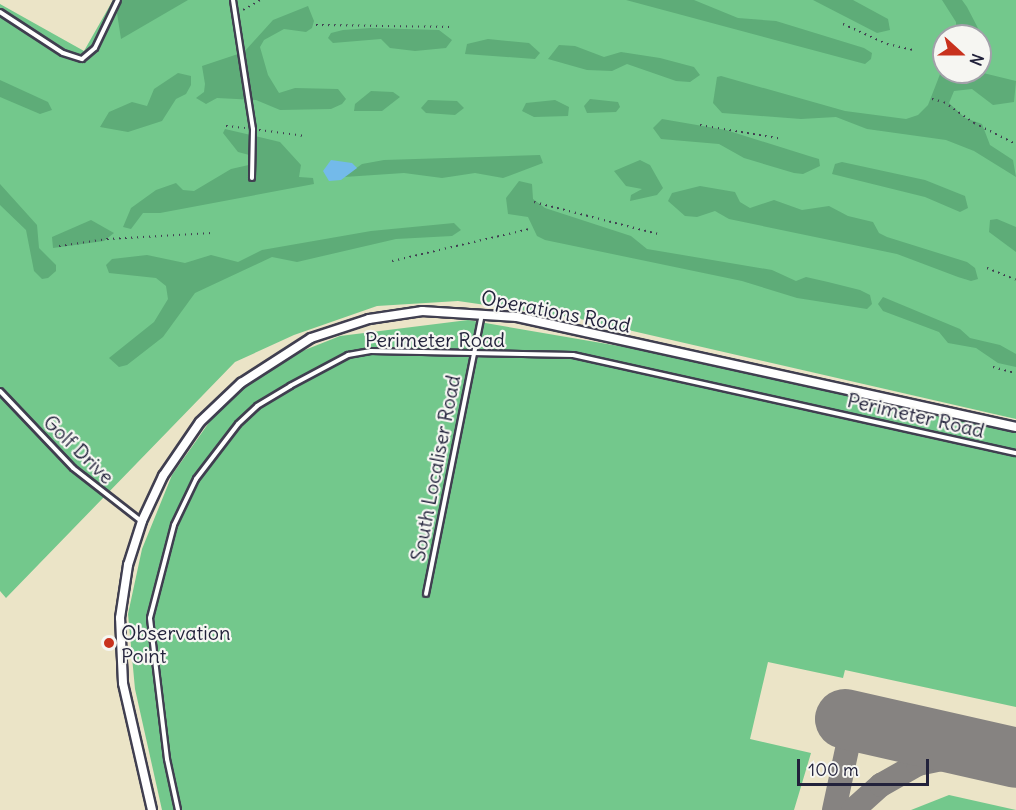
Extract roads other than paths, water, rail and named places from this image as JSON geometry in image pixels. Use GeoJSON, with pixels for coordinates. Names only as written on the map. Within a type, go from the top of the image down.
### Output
{"type":"FeatureCollection","features":[{"type":"Feature","properties":{"kind":"street","name":"Operations Road"},"geometry":{"type":"LineString","coordinates":[[152,810],[123,683],[121,629],[128,565],[142,521],[163,476],[200,422],[241,383],[290,349],[330,331],[388,316],[448,310],[482,313],[573,329],[1016,427]]}},
{"type":"Feature","properties":{"kind":"lane"},"geometry":{"type":"LineString","coordinates":[[0,12],[63,53],[82,59],[95,48],[118,0]]}},
{"type":"Feature","properties":{"kind":"lane"},"geometry":{"type":"LineString","coordinates":[[233,0],[253,129],[252,178]]}},
{"type":"Feature","properties":{"kind":"lane","name":"South Localiser Road"},"geometry":{"type":"LineString","coordinates":[[426,594],[482,313]]}},
{"type":"Feature","properties":{"kind":"lane","name":"Perimeter Road"},"geometry":{"type":"LineString","coordinates":[[178,810],[167,759],[150,618],[174,525],[196,479],[257,406],[348,356],[371,351],[573,355],[1016,453]]}},
{"type":"Feature","properties":{"kind":"lane","name":"Golf Drive"},"geometry":{"type":"LineString","coordinates":[[0,391],[73,468],[142,521]]}},
{"type":"Feature","properties":{"kind":"water"},"geometry":{"type":"Polygon","coordinates":[[[331,160],[352,163],[357,168],[341,180],[329,181],[323,171],[331,160]]]}},
{"type":"Feature","properties":{"kind":"place","name":"Observation Point"},"geometry":{"type":"Point","coordinates":[109,643]}}]}
